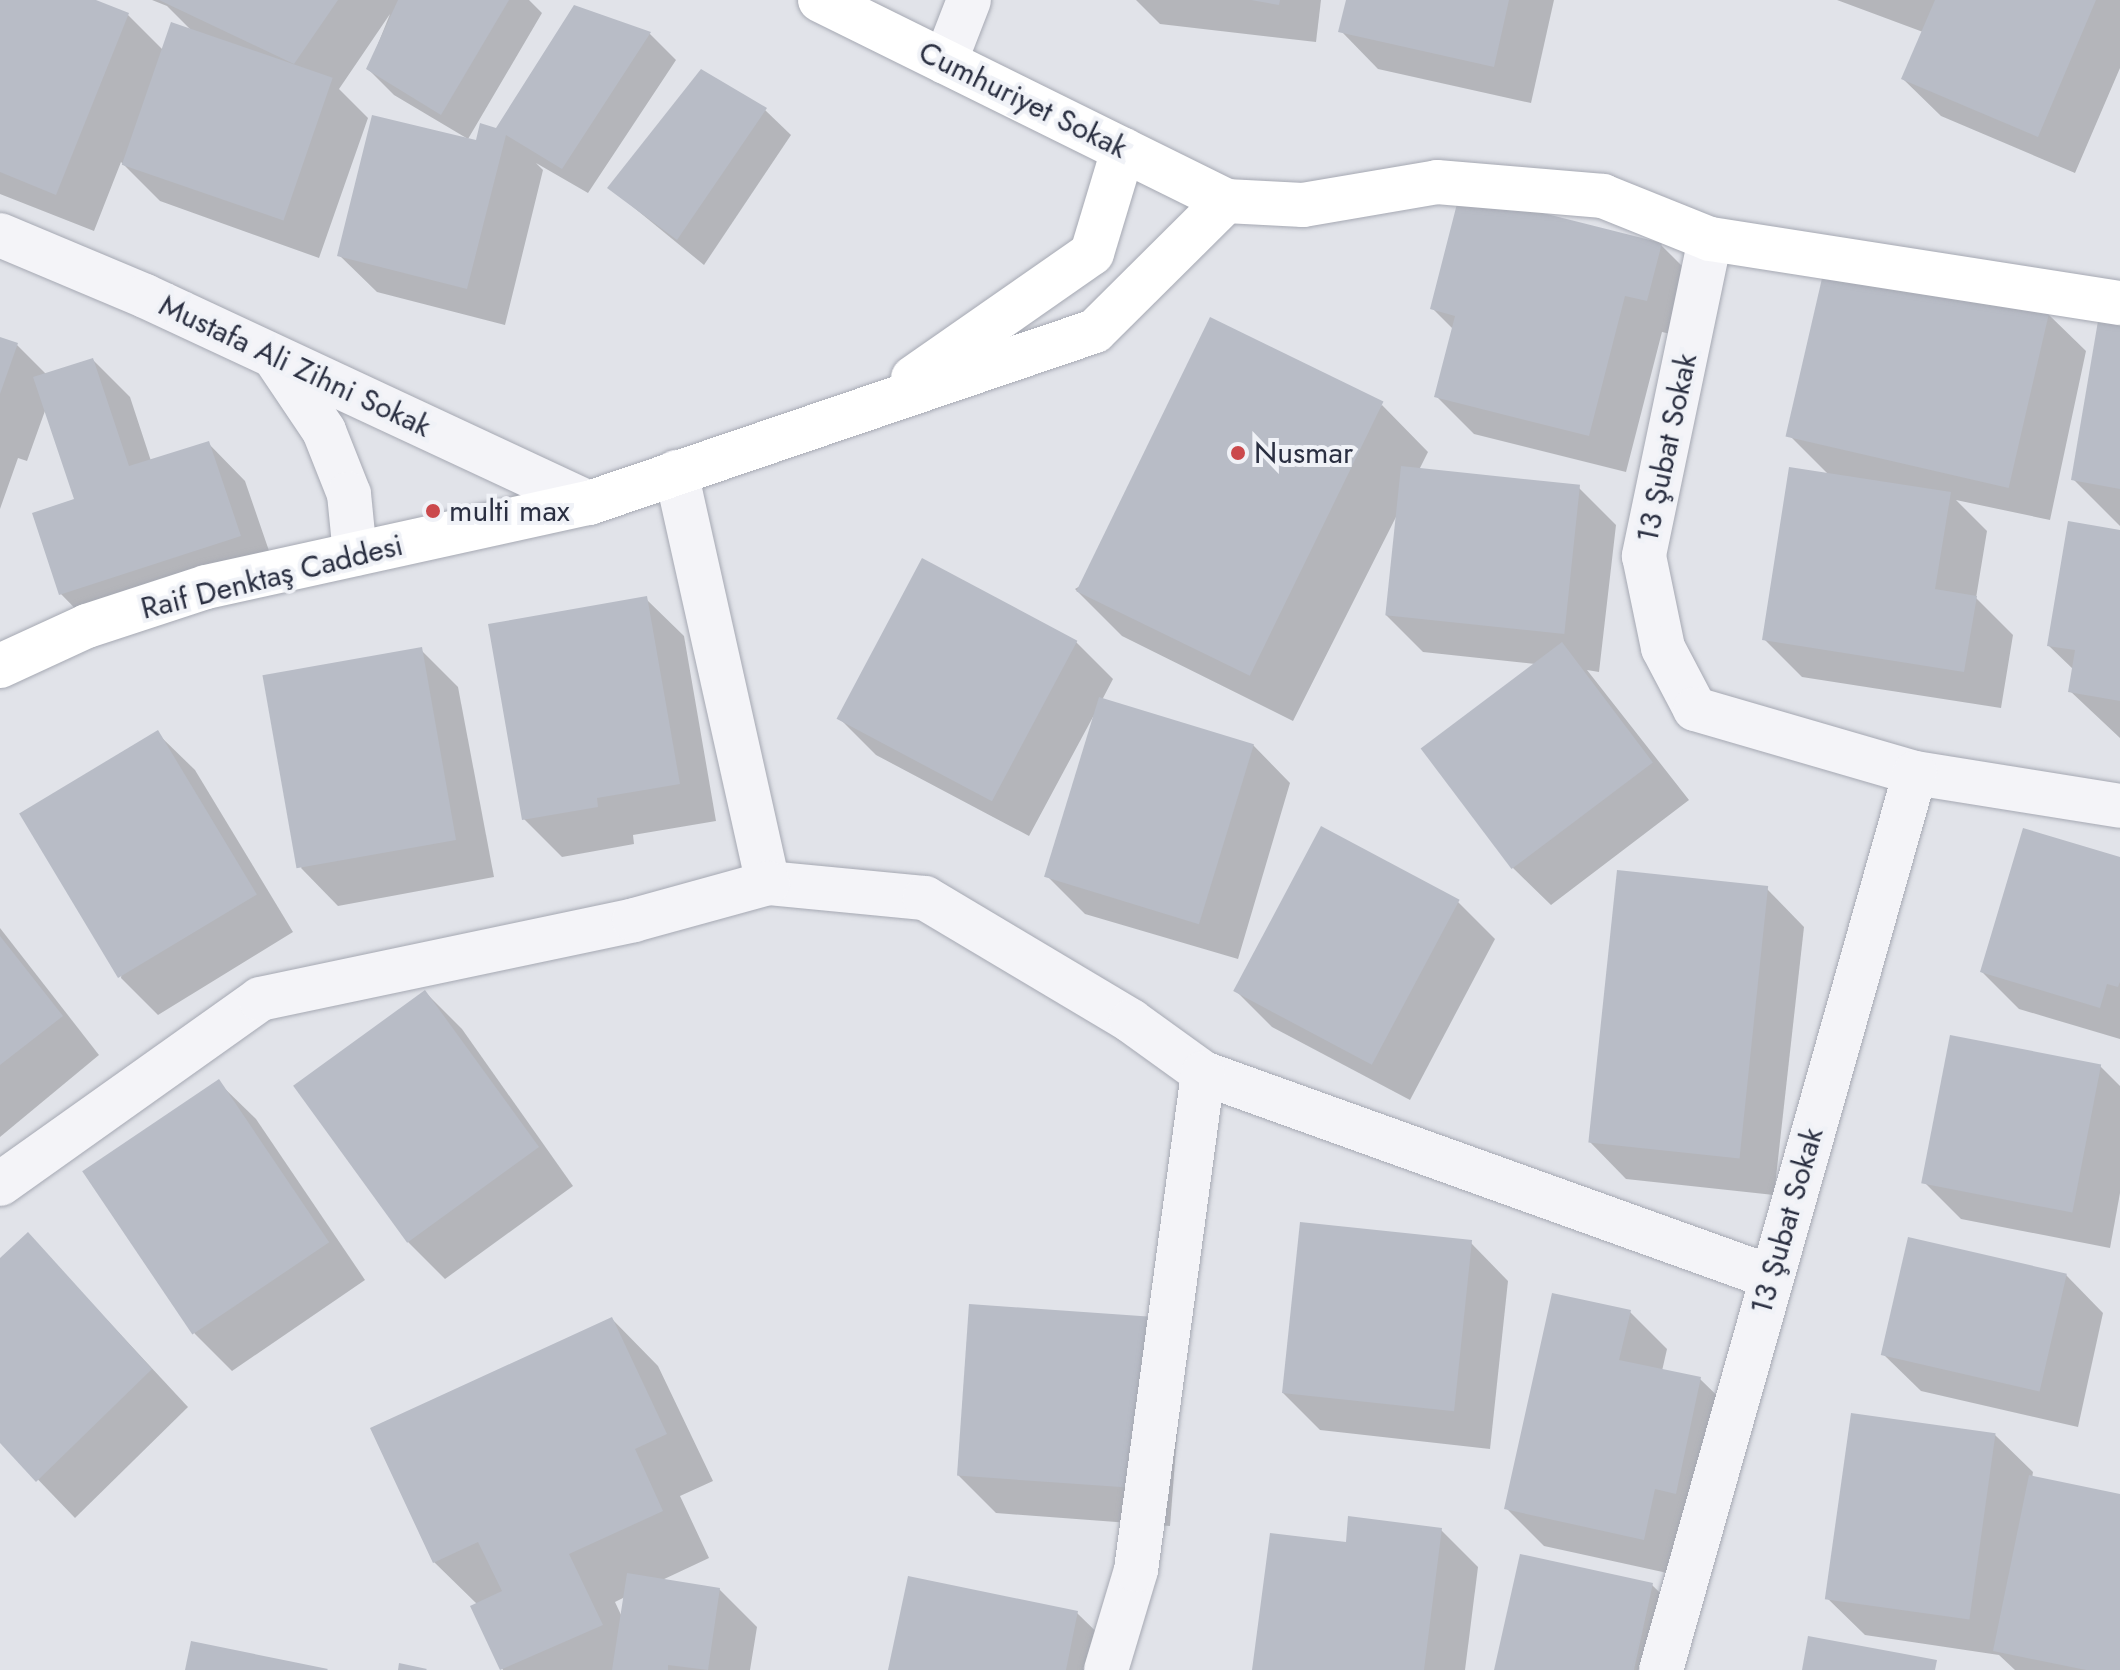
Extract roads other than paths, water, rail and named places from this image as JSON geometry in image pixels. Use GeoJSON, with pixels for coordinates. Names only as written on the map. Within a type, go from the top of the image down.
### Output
{"type":"FeatureCollection","features":[{"type":"Feature","properties":{"kind":"street","name":"Cumhuriyet Sokak"},"geometry":{"type":"LineString","coordinates":[[820,0],[1226,201]]}},
{"type":"Feature","properties":{"kind":"street"},"geometry":{"type":"LineString","coordinates":[[945,62],[969,0]]}},
{"type":"Feature","properties":{"kind":"street","name":"Raif Denktaş Caddesi"},"geometry":{"type":"LineString","coordinates":[[872,407],[1092,253],[1123,150]]}},
{"type":"Feature","properties":{"kind":"street"},"geometry":{"type":"LineString","coordinates":[[1226,201],[1303,205],[1437,182],[1603,196],[1710,239],[2120,303]]}},
{"type":"Feature","properties":{"kind":"street","name":"Raif Denktaş Caddesi"},"geometry":{"type":"LineString","coordinates":[[0,666],[87,626],[206,587],[589,503],[1095,331],[1226,201]]}},
{"type":"Feature","properties":{"kind":"street","name":"Mustafa Ali Zihni Sokak"},"geometry":{"type":"LineString","coordinates":[[0,235],[273,356],[589,503]]}},
{"type":"Feature","properties":{"kind":"street","name":"13 Şubat Sokak"},"geometry":{"type":"LineString","coordinates":[[1710,239],[1644,556],[1663,648],[1695,709],[1915,773],[2120,806]]}},
{"type":"Feature","properties":{"kind":"street"},"geometry":{"type":"LineString","coordinates":[[273,356],[324,431],[349,494],[355,554]]}},
{"type":"Feature","properties":{"kind":"street"},"geometry":{"type":"LineString","coordinates":[[676,472],[768,883]]}},
{"type":"Feature","properties":{"kind":"street","name":"13 Şubat Sokak"},"geometry":{"type":"LineString","coordinates":[[1661,1670],[1915,773]]}},
{"type":"Feature","properties":{"kind":"street"},"geometry":{"type":"LineString","coordinates":[[0,1184],[260,999],[634,920],[768,883],[925,898],[1131,1021],[1203,1073],[1771,1277]]}},
{"type":"Feature","properties":{"kind":"street"},"geometry":{"type":"LineString","coordinates":[[1106,1670],[1136,1570],[1203,1073]]}},
{"type":"Feature","properties":{"kind":"place","name":"Nusmar"},"geometry":{"type":"Point","coordinates":[1238,453]}},
{"type":"Feature","properties":{"kind":"place","name":"multi max"},"geometry":{"type":"Point","coordinates":[433,511]}}]}
